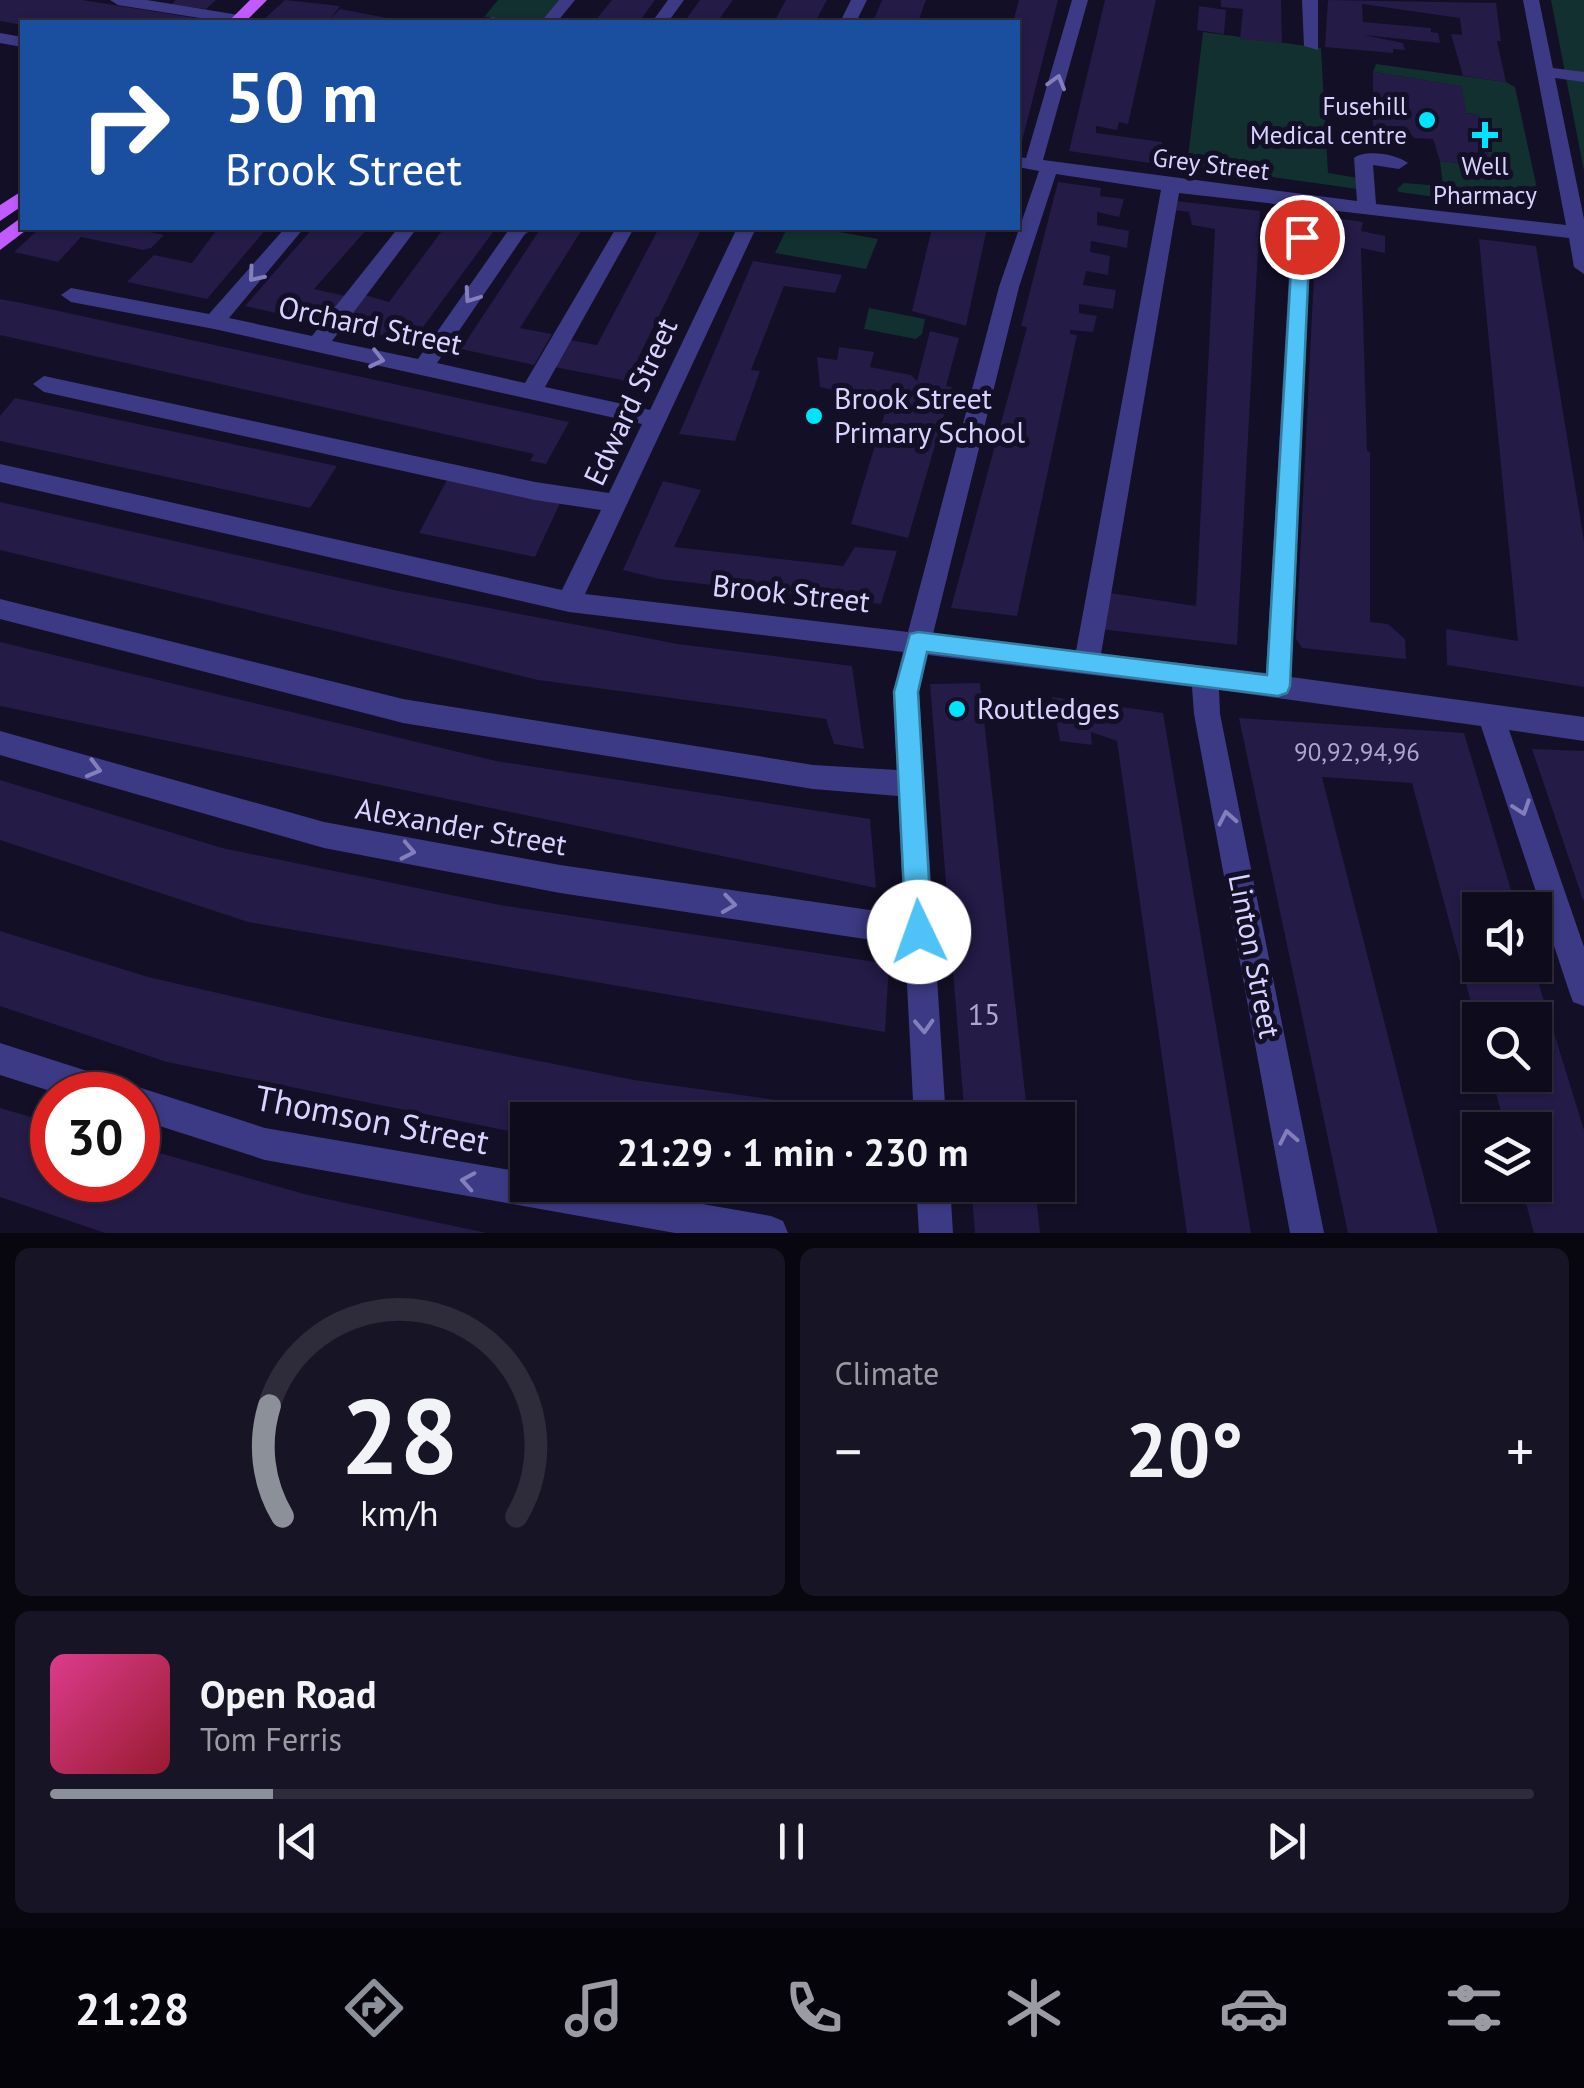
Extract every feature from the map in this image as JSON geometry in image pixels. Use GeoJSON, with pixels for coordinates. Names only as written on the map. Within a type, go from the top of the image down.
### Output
{"type":"FeatureCollection","features":[{"type":"Feature","properties":{"kind":"main road"},"geometry":{"type":"LineString","coordinates":[[239,20],[259,0]]}},
{"type":"Feature","properties":{"kind":"main road"},"geometry":{"type":"LineString","coordinates":[[0,215],[20,199]]}},
{"type":"Feature","properties":{"kind":"main road"},"geometry":{"type":"LineString","coordinates":[[0,244],[20,225]]}},
{"type":"Feature","properties":{"kind":"street"},"geometry":{"type":"LineString","coordinates":[[118,0],[232,20]]}},
{"type":"Feature","properties":{"kind":"street"},"geometry":{"type":"LineString","coordinates":[[551,20],[567,0]]}},
{"type":"Feature","properties":{"kind":"street"},"geometry":{"type":"LineString","coordinates":[[929,1102],[906,692],[1009,287],[1033,164],[1080,0]]}},
{"type":"Feature","properties":{"kind":"street"},"geometry":{"type":"LineString","coordinates":[[1310,0],[1312,46]]}},
{"type":"Feature","properties":{"kind":"street"},"geometry":{"type":"LineString","coordinates":[[1531,0],[1584,268]]}},
{"type":"Feature","properties":{"kind":"street"},"geometry":{"type":"LineString","coordinates":[[1546,72],[1584,77]]}},
{"type":"Feature","properties":{"kind":"street"},"geometry":{"type":"LineString","coordinates":[[1367,207],[1364,158],[1399,163]]}},
{"type":"Feature","properties":{"kind":"street","name":"Grey Street"},"geometry":{"type":"LineString","coordinates":[[1033,164],[1172,186],[1578,233]]}},
{"type":"Feature","properties":{"kind":"street"},"geometry":{"type":"LineString","coordinates":[[1087,664],[1166,202],[1172,186]]}},
{"type":"Feature","properties":{"kind":"street"},"geometry":{"type":"LineString","coordinates":[[1278,686],[1303,200]]}},
{"type":"Feature","properties":{"kind":"street"},"geometry":{"type":"LineString","coordinates":[[214,322],[294,230]]}},
{"type":"Feature","properties":{"kind":"street"},"geometry":{"type":"LineString","coordinates":[[317,345],[406,230]]}},
{"type":"Feature","properties":{"kind":"street"},"geometry":{"type":"LineString","coordinates":[[422,369],[518,230]]}},
{"type":"Feature","properties":{"kind":"street"},"geometry":{"type":"LineString","coordinates":[[532,390],[624,230]]}},
{"type":"Feature","properties":{"kind":"street","name":"Edward Street"},"geometry":{"type":"LineString","coordinates":[[569,602],[746,230]]}},
{"type":"Feature","properties":{"kind":"street","name":"Orchard Street"},"geometry":{"type":"LineString","coordinates":[[72,295],[214,322],[656,419]]}},
{"type":"Feature","properties":{"kind":"street"},"geometry":{"type":"LineString","coordinates":[[44,384],[535,491],[616,503]]}},
{"type":"Feature","properties":{"kind":"street","name":"Brook Street"},"geometry":{"type":"LineString","coordinates":[[0,473],[569,602],[1278,686],[1584,729]]}},
{"type":"Feature","properties":{"kind":"street"},"geometry":{"type":"LineString","coordinates":[[0,609],[403,711],[813,777],[910,784]]}},
{"type":"Feature","properties":{"kind":"street","name":"Linton Street"},"geometry":{"type":"LineString","coordinates":[[1206,679],[1207,714],[1306,1233]]}},
{"type":"Feature","properties":{"kind":"street"},"geometry":{"type":"LineString","coordinates":[[1491,716],[1584,991]]}},
{"type":"Feature","properties":{"kind":"street","name":"Alexander Street"},"geometry":{"type":"LineString","coordinates":[[0,743],[324,835],[560,879],[919,932]]}},
{"type":"Feature","properties":{"kind":"street"},"geometry":{"type":"LineString","coordinates":[[0,1059],[40,1072]]}},
{"type":"Feature","properties":{"kind":"street","name":"Thomson Street"},"geometry":{"type":"LineString","coordinates":[[160,1110],[265,1144],[771,1233]]}},
{"type":"Feature","properties":{"kind":"street"},"geometry":{"type":"LineString","coordinates":[[934,1202],[936,1233]]}},
{"type":"Feature","properties":{"kind":"green space"},"geometry":{"type":"Polygon","coordinates":[[[498,0],[565,0],[550,20],[484,17],[498,0]]]}},
{"type":"Feature","properties":{"kind":"green space"},"geometry":{"type":"Polygon","coordinates":[[[1551,0],[1584,0],[1584,171],[1551,0]]]}},
{"type":"Feature","properties":{"kind":"green space"},"geometry":{"type":"Polygon","coordinates":[[[1203,32],[1321,48],[1328,173],[1370,180],[1372,191],[1187,165],[1203,32]]]}},
{"type":"Feature","properties":{"kind":"green space"},"geometry":{"type":"Polygon","coordinates":[[[1376,64],[1506,82],[1515,87],[1539,198],[1537,206],[1523,209],[1399,192],[1397,189],[1404,183],[1443,186],[1440,161],[1490,166],[1485,142],[1498,139],[1492,131],[1481,127],[1479,115],[1466,113],[1461,86],[1373,72],[1376,64]]]}},
{"type":"Feature","properties":{"kind":"green space"},"geometry":{"type":"Polygon","coordinates":[[[786,230],[830,230],[878,239],[866,269],[775,253],[786,230]]]}},
{"type":"Feature","properties":{"kind":"green space"},"geometry":{"type":"Polygon","coordinates":[[[869,308],[925,319],[922,334],[916,339],[864,329],[869,308]]]}},
{"type":"Feature","properties":{"kind":"building"},"geometry":{"type":"Polygon","coordinates":[[[0,0],[82,0],[195,18],[20,20],[20,25],[0,21],[0,0]]]}},
{"type":"Feature","properties":{"kind":"building"},"geometry":{"type":"Polygon","coordinates":[[[176,0],[216,0],[206,9],[171,5],[176,0]]]}},
{"type":"Feature","properties":{"kind":"building"},"geometry":{"type":"Polygon","coordinates":[[[285,0],[340,6],[331,18],[340,9],[398,20],[263,20],[285,0]]]}},
{"type":"Feature","properties":{"kind":"building"},"geometry":{"type":"Polygon","coordinates":[[[612,0],[655,0],[640,20],[596,20],[612,0]]]}},
{"type":"Feature","properties":{"kind":"building"},"geometry":{"type":"Polygon","coordinates":[[[700,0],[733,0],[718,20],[685,20],[700,0]]]}},
{"type":"Feature","properties":{"kind":"building"},"geometry":{"type":"Polygon","coordinates":[[[786,0],[827,0],[816,20],[775,20],[786,0]]]}},
{"type":"Feature","properties":{"kind":"building"},"geometry":{"type":"Polygon","coordinates":[[[882,0],[926,0],[919,20],[874,20],[882,0]]]}},
{"type":"Feature","properties":{"kind":"building"},"geometry":{"type":"Polygon","coordinates":[[[1019,0],[1058,0],[1021,145],[1020,20],[1014,20],[1019,0]]]}},
{"type":"Feature","properties":{"kind":"building"},"geometry":{"type":"Polygon","coordinates":[[[1105,0],[1156,0],[1128,124],[1119,122],[1117,130],[1096,126],[1096,133],[1162,142],[1163,165],[1069,151],[1105,0]]]}},
{"type":"Feature","properties":{"kind":"building"},"geometry":{"type":"Polygon","coordinates":[[[1221,0],[1281,0],[1282,43],[1240,39],[1243,9],[1221,7],[1221,0]]]}},
{"type":"Feature","properties":{"kind":"building"},"geometry":{"type":"Polygon","coordinates":[[[1328,0],[1496,3],[1501,41],[1497,41],[1506,82],[1463,76],[1451,34],[1462,35],[1460,18],[1362,4],[1363,22],[1431,28],[1431,32],[1438,33],[1440,43],[1364,35],[1403,43],[1405,50],[1393,49],[1393,53],[1325,47],[1328,0]]]}},
{"type":"Feature","properties":{"kind":"building"},"geometry":{"type":"Polygon","coordinates":[[[1199,6],[1226,10],[1224,34],[1197,30],[1199,6]]]}},
{"type":"Feature","properties":{"kind":"building","name":"Fusehill Medical centre"},"geometry":{"type":"Polygon","coordinates":[[[1373,72],[1462,86],[1466,113],[1479,115],[1481,127],[1492,131],[1498,139],[1485,142],[1491,166],[1440,161],[1433,139],[1414,138],[1407,129],[1373,126],[1373,72]]]}},
{"type":"Feature","properties":{"kind":"building"},"geometry":{"type":"Polygon","coordinates":[[[1058,182],[1101,188],[1100,196],[1124,199],[1119,217],[1097,212],[1097,225],[1129,231],[1127,248],[1091,241],[1090,252],[1110,256],[1108,275],[1086,271],[1083,285],[1116,290],[1113,309],[1079,304],[1079,313],[1097,316],[1093,332],[1070,330],[1070,334],[1077,335],[1017,616],[951,608],[1027,327],[1021,326],[1058,182]]]}},
{"type":"Feature","properties":{"kind":"building"},"geometry":{"type":"Polygon","coordinates":[[[1176,201],[1260,211],[1237,645],[1099,629],[1110,593],[1196,606],[1215,229],[1192,225],[1189,212],[1173,210],[1176,201]]]}},
{"type":"Feature","properties":{"kind":"building"},"geometry":{"type":"Polygon","coordinates":[[[1317,215],[1363,222],[1361,231],[1385,236],[1385,253],[1361,248],[1370,452],[1370,622],[1388,624],[1405,639],[1406,659],[1302,648],[1296,639],[1317,215]]]}},
{"type":"Feature","properties":{"kind":"building"},"geometry":{"type":"Polygon","coordinates":[[[38,230],[141,230],[164,235],[151,248],[143,250],[81,237],[58,262],[14,252],[38,230]]]}},
{"type":"Feature","properties":{"kind":"building"},"geometry":{"type":"Polygon","coordinates":[[[217,230],[265,230],[207,299],[127,282],[154,255],[192,263],[217,230]]]}},
{"type":"Feature","properties":{"kind":"building"},"geometry":{"type":"Polygon","coordinates":[[[311,230],[366,230],[314,289],[345,296],[323,324],[245,306],[311,230]]]}},
{"type":"Feature","properties":{"kind":"building"},"geometry":{"type":"Polygon","coordinates":[[[443,230],[495,230],[412,342],[338,325],[361,294],[389,302],[443,230]]]}},
{"type":"Feature","properties":{"kind":"building"},"geometry":{"type":"Polygon","coordinates":[[[540,230],[582,230],[520,328],[552,334],[534,365],[461,349],[540,230]]]}},
{"type":"Feature","properties":{"kind":"building"},"geometry":{"type":"Polygon","coordinates":[[[658,230],[701,230],[627,381],[544,365],[559,338],[597,345],[658,230]]]}},
{"type":"Feature","properties":{"kind":"building"},"geometry":{"type":"Polygon","coordinates":[[[932,230],[987,230],[966,326],[912,311],[932,230]]]}},
{"type":"Feature","properties":{"kind":"building"},"geometry":{"type":"Polygon","coordinates":[[[1479,239],[1536,246],[1584,541],[1584,687],[1447,665],[1446,629],[1518,641],[1479,239]]]}},
{"type":"Feature","properties":{"kind":"building"},"geometry":{"type":"Polygon","coordinates":[[[753,261],[842,275],[835,293],[784,286],[751,370],[760,371],[735,441],[679,434],[753,261]]]}},
{"type":"Feature","properties":{"kind":"building"},"geometry":{"type":"Polygon","coordinates":[[[0,299],[569,422],[546,464],[530,461],[534,454],[0,335],[0,299]]]}},
{"type":"Feature","properties":{"kind":"building"},"geometry":{"type":"Polygon","coordinates":[[[930,331],[959,338],[946,386],[952,387],[908,538],[851,524],[888,403],[820,387],[817,357],[837,360],[839,347],[874,352],[870,367],[911,375],[917,381],[930,331]]]}},
{"type":"Feature","properties":{"kind":"building"},"geometry":{"type":"Polygon","coordinates":[[[15,398],[337,466],[310,508],[0,441],[0,416],[15,398]]]}},
{"type":"Feature","properties":{"kind":"building"},"geometry":{"type":"Polygon","coordinates":[[[449,476],[562,499],[535,557],[419,533],[449,476]]]}},
{"type":"Feature","properties":{"kind":"building"},"geometry":{"type":"Polygon","coordinates":[[[663,481],[701,490],[674,547],[843,566],[855,547],[897,551],[881,604],[659,579],[623,570],[663,481]]]}},
{"type":"Feature","properties":{"kind":"building"},"geometry":{"type":"Polygon","coordinates":[[[0,502],[394,590],[678,644],[852,666],[864,749],[834,744],[826,719],[538,680],[0,550],[0,502]]]}},
{"type":"Feature","properties":{"kind":"building"},"geometry":{"type":"Polygon","coordinates":[[[0,642],[496,761],[870,819],[876,888],[0,706],[0,642]]]}},
{"type":"Feature","properties":{"kind":"building"},"geometry":{"type":"Polygon","coordinates":[[[980,683],[1026,1102],[964,1102],[930,684],[980,683]]]}},
{"type":"Feature","properties":{"kind":"building"},"geometry":{"type":"Polygon","coordinates":[[[1052,697],[1163,713],[1251,1233],[1187,1233],[1117,741],[1091,732],[1092,745],[1060,741],[1052,697]]]}},
{"type":"Feature","properties":{"kind":"building"},"geometry":{"type":"Polygon","coordinates":[[[1239,718],[1464,733],[1512,892],[1462,892],[1462,969],[1412,783],[1322,777],[1438,1233],[1348,1233],[1239,718]]]}},
{"type":"Feature","properties":{"kind":"building"},"geometry":{"type":"Polygon","coordinates":[[[1532,749],[1584,751],[1584,900],[1583,900],[1532,749]]]}},
{"type":"Feature","properties":{"kind":"building"},"geometry":{"type":"Polygon","coordinates":[[[0,780],[222,848],[500,905],[889,964],[885,1032],[248,922],[0,840],[0,780]]]}},
{"type":"Feature","properties":{"kind":"building"},"geometry":{"type":"Polygon","coordinates":[[[0,931],[148,977],[336,1020],[634,1080],[791,1102],[510,1102],[510,1131],[167,1062],[0,1006],[0,931]]]}},
{"type":"Feature","properties":{"kind":"building"},"geometry":{"type":"Polygon","coordinates":[[[1466,982],[1538,982],[1544,1002],[1471,1002],[1466,982]]]}},
{"type":"Feature","properties":{"kind":"building"},"geometry":{"type":"Polygon","coordinates":[[[1552,1026],[1584,1130],[1584,1233],[1534,1233],[1526,1202],[1552,1202],[1552,1112],[1501,1112],[1496,1092],[1552,1092],[1552,1026]]]}},
{"type":"Feature","properties":{"kind":"building"},"geometry":{"type":"Polygon","coordinates":[[[0,1108],[30,1117],[30,1202],[160,1202],[160,1153],[308,1195],[487,1233],[105,1233],[0,1197],[0,1108]]]}},
{"type":"Feature","properties":{"kind":"building"},"geometry":{"type":"Polygon","coordinates":[[[972,1202],[1037,1202],[1040,1233],[975,1233],[972,1202]]]}},
{"type":"Feature","properties":{"kind":"place","name":"Fusehill Medical centre"},"geometry":{"type":"Point","coordinates":[1427,120]}},
{"type":"Feature","properties":{"kind":"place","name":"Well Pharmacy"},"geometry":{"type":"Point","coordinates":[1485,135]}},
{"type":"Feature","properties":{"kind":"place","name":"Brook Street Primary School"},"geometry":{"type":"Point","coordinates":[814,416]}},
{"type":"Feature","properties":{"kind":"place","name":"Routledges"},"geometry":{"type":"Point","coordinates":[957,709]}},
{"type":"Feature","properties":{"kind":"route"},"geometry":{"type":"LineString","coordinates":[[919,932],[906,692],[918,641],[954,649],[1278,686],[1302,237]]}}]}
